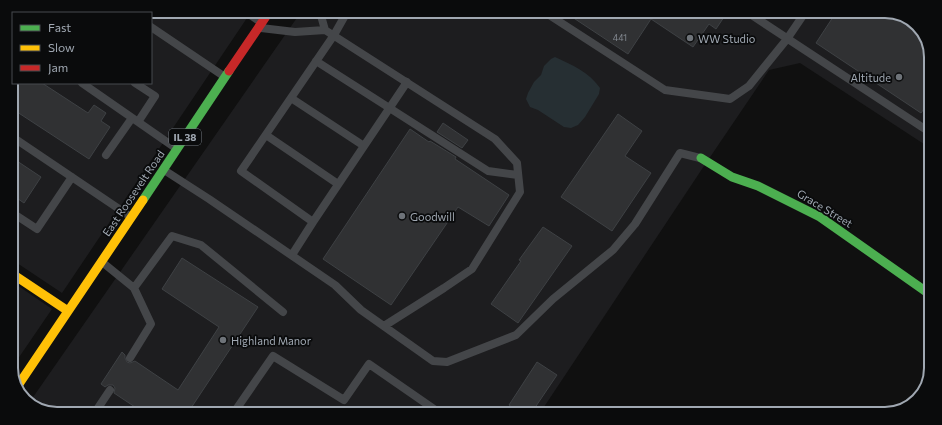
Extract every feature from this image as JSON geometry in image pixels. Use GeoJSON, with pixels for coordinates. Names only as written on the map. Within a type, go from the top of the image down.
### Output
{"type":"FeatureCollection","features":[{"type":"Feature","properties":{"kind":"main road","name":"East Roosevelt Road"},"geometry":{"type":"LineString","coordinates":[[20,379],[102,262],[265,18]]}},
{"type":"Feature","properties":{"kind":"main road","name":"Grace Street"},"geometry":{"type":"LineString","coordinates":[[701,158],[732,177],[758,186],[820,217],[924,290]]}},
{"type":"Feature","properties":{"kind":"main road"},"geometry":{"type":"LineString","coordinates":[[18,278],[68,311]]}},
{"type":"Feature","properties":{"kind":"lane"},"geometry":{"type":"LineString","coordinates":[[252,18],[260,26],[295,32],[325,30],[495,139],[517,163],[520,192],[472,269],[384,326]]}},
{"type":"Feature","properties":{"kind":"lane"},"geometry":{"type":"LineString","coordinates":[[322,18],[325,30]]}},
{"type":"Feature","properties":{"kind":"lane"},"geometry":{"type":"LineString","coordinates":[[313,222],[240,171],[334,35],[344,18]]}},
{"type":"Feature","properties":{"kind":"lane"},"geometry":{"type":"LineString","coordinates":[[554,18],[665,90],[730,99],[749,86],[787,39],[801,18]]}},
{"type":"Feature","properties":{"kind":"lane"},"geometry":{"type":"LineString","coordinates":[[756,18],[924,128]]}},
{"type":"Feature","properties":{"kind":"lane"},"geometry":{"type":"LineString","coordinates":[[152,28],[225,78]]}},
{"type":"Feature","properties":{"kind":"lane"},"geometry":{"type":"LineString","coordinates":[[316,61],[488,171],[518,175]]}},
{"type":"Feature","properties":{"kind":"lane"},"geometry":{"type":"LineString","coordinates":[[292,255],[407,82]]}},
{"type":"Feature","properties":{"kind":"lane"},"geometry":{"type":"LineString","coordinates":[[83,84],[177,149]]}},
{"type":"Feature","properties":{"kind":"lane"},"geometry":{"type":"LineString","coordinates":[[106,155],[155,96],[137,84]]}},
{"type":"Feature","properties":{"kind":"lane"},"geometry":{"type":"LineString","coordinates":[[291,98],[364,146]]}},
{"type":"Feature","properties":{"kind":"lane"},"geometry":{"type":"LineString","coordinates":[[266,135],[338,184]]}},
{"type":"Feature","properties":{"kind":"lane"},"geometry":{"type":"LineString","coordinates":[[18,141],[131,218]]}},
{"type":"Feature","properties":{"kind":"lane"},"geometry":{"type":"LineString","coordinates":[[164,169],[335,284],[361,310],[433,361],[447,362],[516,335],[553,299],[613,250],[635,224],[680,153],[701,158]]}},
{"type":"Feature","properties":{"kind":"lane"},"geometry":{"type":"LineString","coordinates":[[18,217],[37,229],[72,177]]}},
{"type":"Feature","properties":{"kind":"lane"},"geometry":{"type":"LineString","coordinates":[[134,288],[172,236],[201,245],[283,312]]}},
{"type":"Feature","properties":{"kind":"lane"},"geometry":{"type":"LineString","coordinates":[[102,262],[134,288],[151,324],[130,358]]}},
{"type":"Feature","properties":{"kind":"lane"},"geometry":{"type":"LineString","coordinates":[[237,407],[273,356],[344,400],[369,364],[431,407]]}},
{"type":"Feature","properties":{"kind":"lane"},"geometry":{"type":"LineString","coordinates":[[99,407],[110,390]]}},
{"type":"Feature","properties":{"kind":"shaded area"},"geometry":{"type":"Polygon","coordinates":[[[152,18],[247,18],[62,293],[18,264],[18,84],[152,84],[152,18]]]}},
{"type":"Feature","properties":{"kind":"shaded area"},"geometry":{"type":"Polygon","coordinates":[[[297,18],[885,18],[905,23],[913,29],[919,37],[924,54],[924,144],[800,63],[769,70],[544,407],[57,407],[42,404],[32,398],[297,18]]]}},
{"type":"Feature","properties":{"kind":"shaded area"},"geometry":{"type":"Polygon","coordinates":[[[555,57],[585,73],[596,82],[600,88],[599,94],[585,117],[578,125],[571,128],[564,127],[538,110],[530,107],[526,99],[534,82],[541,75],[544,66],[555,57]]]}},
{"type":"Feature","properties":{"kind":"shaded area"},"geometry":{"type":"Polygon","coordinates":[[[18,286],[52,309],[18,359],[18,286]]]}},
{"type":"Feature","properties":{"kind":"building"},"geometry":{"type":"Polygon","coordinates":[[[574,18],[723,18],[716,29],[709,24],[693,47],[651,19],[628,54],[574,18]]]}},
{"type":"Feature","properties":{"kind":"building","name":"Altitude"},"geometry":{"type":"Polygon","coordinates":[[[832,18],[885,18],[905,23],[913,29],[919,37],[923,49],[924,109],[921,113],[816,43],[832,18]]]}},
{"type":"Feature","properties":{"kind":"building"},"geometry":{"type":"Polygon","coordinates":[[[18,84],[44,84],[88,113],[94,105],[106,113],[101,121],[110,127],[89,159],[18,113],[18,84]]]}},
{"type":"Feature","properties":{"kind":"building"},"geometry":{"type":"Polygon","coordinates":[[[618,114],[642,131],[625,156],[651,173],[612,231],[561,197],[618,114]]]}},
{"type":"Feature","properties":{"kind":"building"},"geometry":{"type":"Polygon","coordinates":[[[443,123],[468,140],[462,148],[437,132],[443,123]]]}},
{"type":"Feature","properties":{"kind":"building","name":"Goodwill"},"geometry":{"type":"Polygon","coordinates":[[[410,129],[429,142],[430,141],[456,157],[455,159],[509,195],[489,226],[458,207],[391,305],[323,259],[410,129]]]}},
{"type":"Feature","properties":{"kind":"building"},"geometry":{"type":"Polygon","coordinates":[[[18,162],[41,177],[24,203],[18,199],[18,162]]]}},
{"type":"Feature","properties":{"kind":"building"},"geometry":{"type":"Polygon","coordinates":[[[543,227],[572,246],[518,323],[491,304],[521,261],[519,260],[543,227]]]}},
{"type":"Feature","properties":{"kind":"building","name":"Highland Manor"},"geometry":{"type":"Polygon","coordinates":[[[182,258],[258,307],[192,407],[135,407],[114,393],[115,388],[113,385],[108,385],[105,387],[101,384],[122,352],[125,355],[127,362],[130,363],[135,361],[178,390],[219,327],[162,289],[182,258]]]}},
{"type":"Feature","properties":{"kind":"building"},"geometry":{"type":"Polygon","coordinates":[[[537,362],[557,375],[535,407],[512,407],[509,405],[537,362]]]}},
{"type":"Feature","properties":{"kind":"traffic: fast"},"geometry":{"type":"LineString","coordinates":[[143,200],[229,71]]}},
{"type":"Feature","properties":{"kind":"traffic: fast"},"geometry":{"type":"LineString","coordinates":[[701,158],[732,177],[758,186],[820,217],[924,290]]}},
{"type":"Feature","properties":{"kind":"traffic: slow"},"geometry":{"type":"LineString","coordinates":[[20,382],[143,200]]}},
{"type":"Feature","properties":{"kind":"traffic: slow"},"geometry":{"type":"LineString","coordinates":[[18,278],[68,311]]}},
{"type":"Feature","properties":{"kind":"traffic: jam"},"geometry":{"type":"LineString","coordinates":[[229,71],[265,18]]}},
{"type":"Feature","properties":{"kind":"place","name":"WW Studio"},"geometry":{"type":"Point","coordinates":[690,38]}},
{"type":"Feature","properties":{"kind":"place","name":"Altitude"},"geometry":{"type":"Point","coordinates":[899,77]}},
{"type":"Feature","properties":{"kind":"place","name":"Goodwill"},"geometry":{"type":"Point","coordinates":[402,216]}},
{"type":"Feature","properties":{"kind":"place","name":"Highland Manor"},"geometry":{"type":"Point","coordinates":[223,340]}}]}
